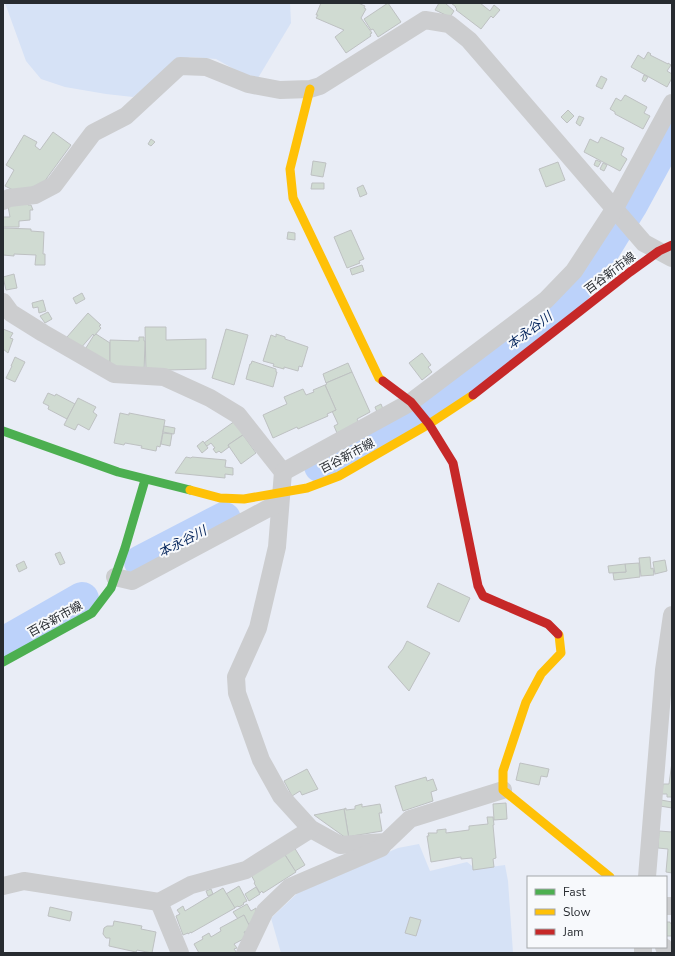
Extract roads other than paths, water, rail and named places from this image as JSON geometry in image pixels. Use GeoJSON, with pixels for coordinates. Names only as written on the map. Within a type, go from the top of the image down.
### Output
{"type":"FeatureCollection","features":[{"type":"Feature","properties":{"kind":"street"},"geometry":{"type":"LineString","coordinates":[[3,202],[10,198],[35,195],[54,185],[93,133],[126,116],[180,66],[206,67],[248,84],[280,90],[310,89],[320,86],[425,20],[450,24],[469,40],[614,208],[662,249]]}},
{"type":"Feature","properties":{"kind":"street"},"geometry":{"type":"LineString","coordinates":[[310,89],[290,169],[293,198],[380,378],[411,402],[429,424],[453,463],[478,586],[483,596],[548,624],[559,634],[561,653],[541,674],[526,702],[503,771],[503,790]]}},
{"type":"Feature","properties":{"kind":"street"},"geometry":{"type":"LineString","coordinates":[[283,472],[411,402],[546,300],[574,271],[614,208],[672,103]]}},
{"type":"Feature","properties":{"kind":"street","name":"百谷新市線"},"geometry":{"type":"LineString","coordinates":[[3,662],[92,612],[111,588],[125,548],[144,480],[220,498],[244,499],[281,498],[339,476],[429,424],[470,397],[630,272],[662,249]]}},
{"type":"Feature","properties":{"kind":"street"},"geometry":{"type":"LineString","coordinates":[[3,302],[11,313],[114,374],[164,378],[210,398],[238,415],[283,472],[277,547],[258,628],[236,677],[237,693],[261,760],[281,796],[311,829],[340,845],[386,842]]}},
{"type":"Feature","properties":{"kind":"street"},"geometry":{"type":"LineString","coordinates":[[3,432],[144,480]]}},
{"type":"Feature","properties":{"kind":"street"},"geometry":{"type":"LineString","coordinates":[[115,577],[132,581],[281,498]]}},
{"type":"Feature","properties":{"kind":"street"},"geometry":{"type":"LineString","coordinates":[[647,876],[664,670],[672,615]]}},
{"type":"Feature","properties":{"kind":"street"},"geometry":{"type":"LineString","coordinates":[[244,953],[265,911],[290,887],[381,848],[410,819],[503,790]]}},
{"type":"Feature","properties":{"kind":"street"},"geometry":{"type":"LineString","coordinates":[[503,790],[609,876]]}},
{"type":"Feature","properties":{"kind":"street"},"geometry":{"type":"LineString","coordinates":[[3,886],[24,881],[159,902],[191,885],[246,870],[311,829]]}},
{"type":"Feature","properties":{"kind":"street"},"geometry":{"type":"LineString","coordinates":[[159,902],[180,953]]}},
{"type":"Feature","properties":{"kind":"waterway","name":"本永谷川"},"geometry":{"type":"LineString","coordinates":[[321,466],[406,421],[528,329],[560,307],[597,260],[630,206],[672,129]]}},
{"type":"Feature","properties":{"kind":"waterway","name":"本永谷川"},"geometry":{"type":"LineString","coordinates":[[141,562],[224,519]]}},
{"type":"Feature","properties":{"kind":"waterway","name":"本永谷川"},"geometry":{"type":"LineString","coordinates":[[3,644],[82,599]]}}]}
